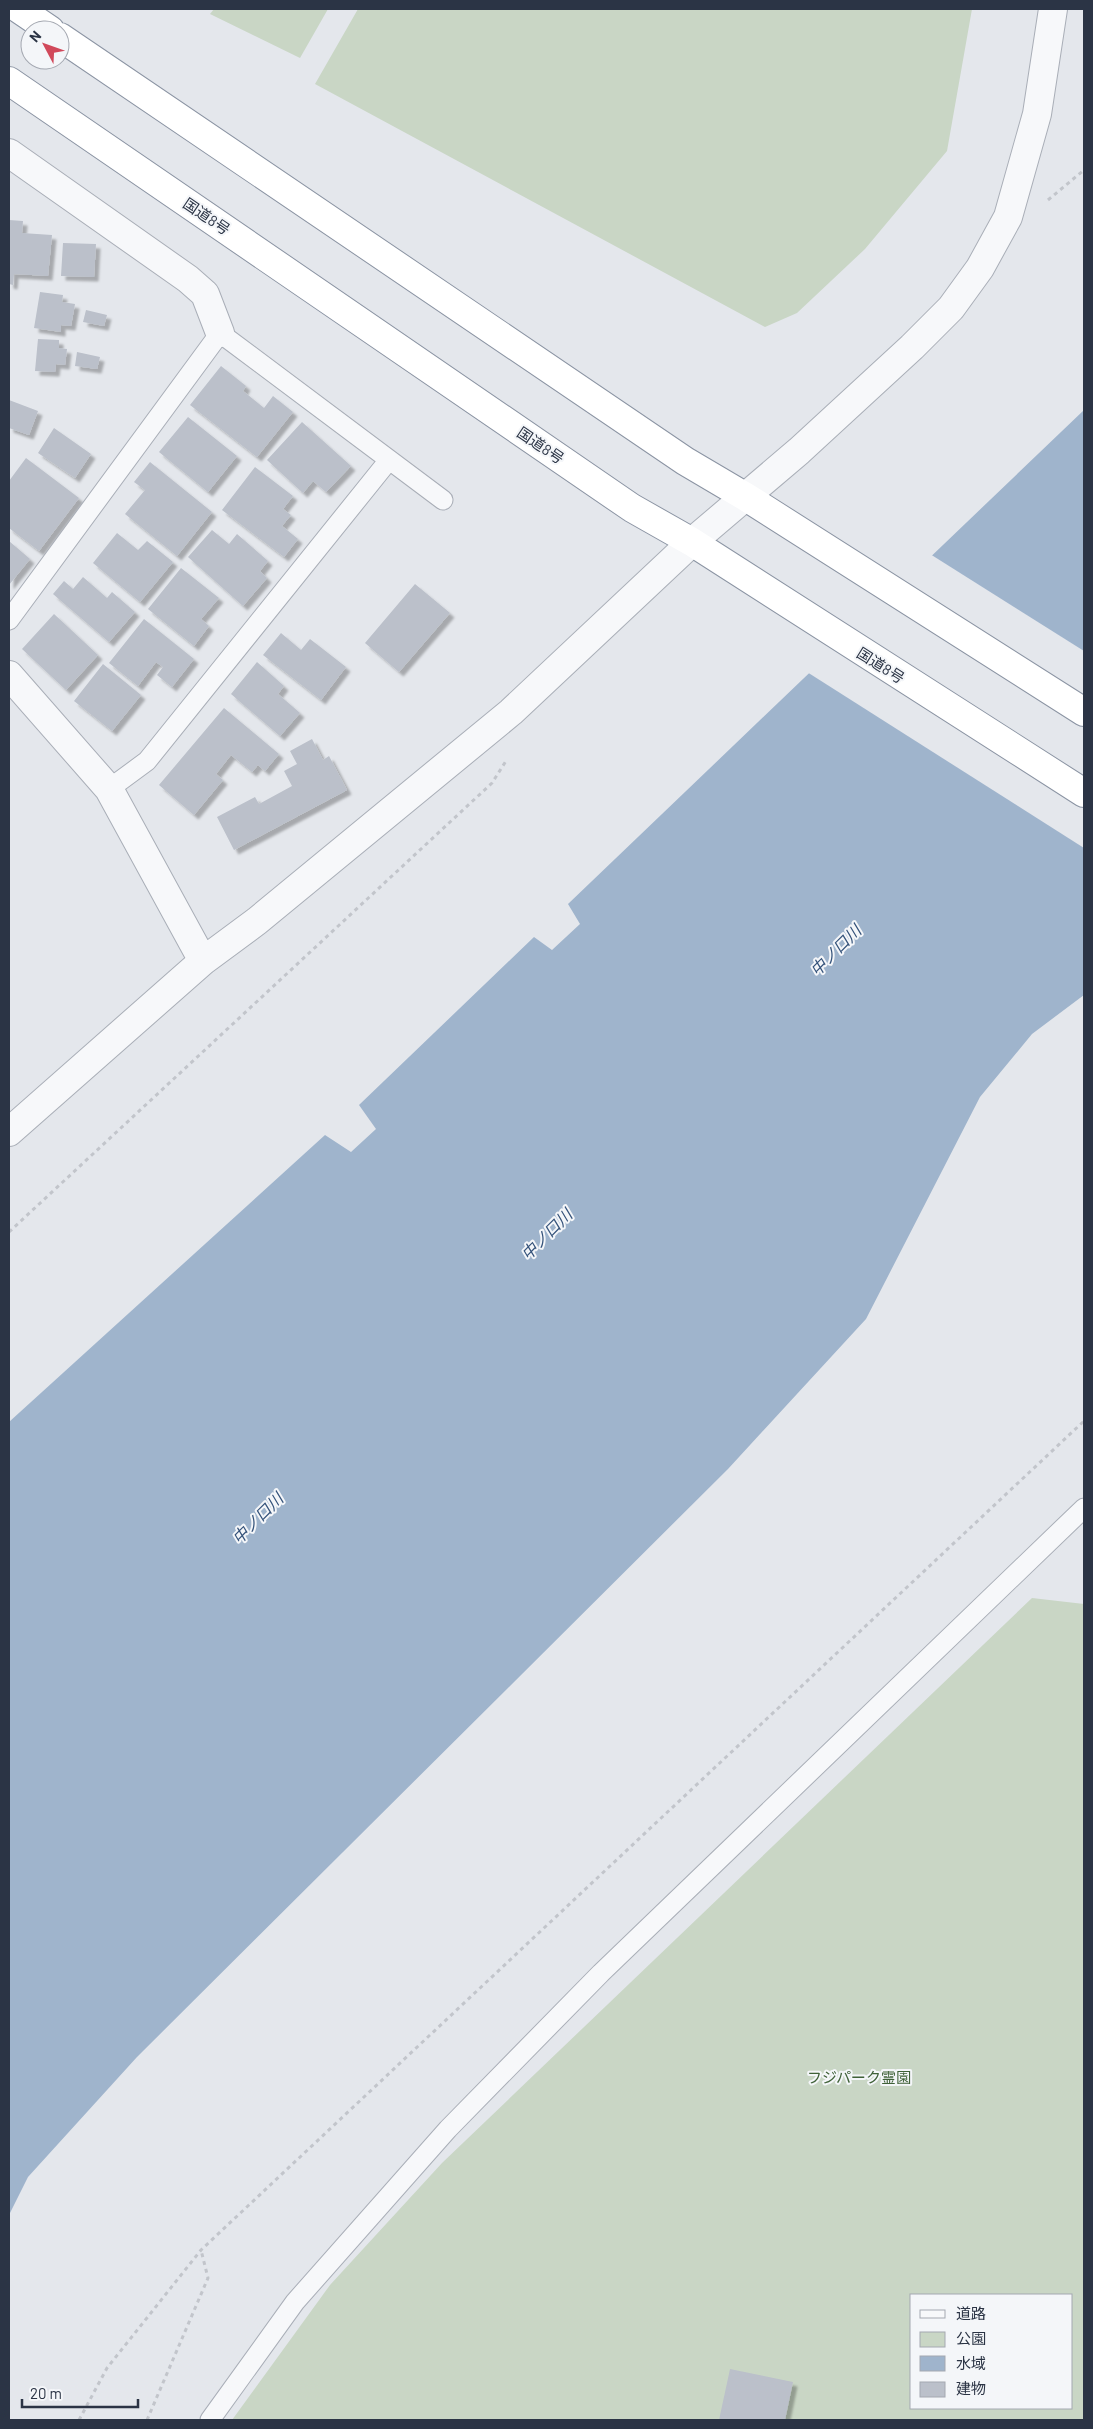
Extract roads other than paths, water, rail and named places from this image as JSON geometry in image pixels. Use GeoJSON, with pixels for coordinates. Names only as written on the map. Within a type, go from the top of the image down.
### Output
{"type":"FeatureCollection","features":[{"type":"Feature","properties":{"kind":"highway"},"geometry":{"type":"LineString","coordinates":[[19,9],[35,20]]}},
{"type":"Feature","properties":{"kind":"highway"},"geometry":{"type":"LineString","coordinates":[[70,44],[676,456],[746,497],[1084,712]]}},
{"type":"Feature","properties":{"kind":"highway","name":"国道8号"},"geometry":{"type":"LineString","coordinates":[[9,81],[632,508],[692,542],[1084,793]]}},
{"type":"Feature","properties":{"kind":"street"},"geometry":{"type":"LineString","coordinates":[[9,1132],[203,961],[258,921],[510,712],[692,542],[746,497],[912,347],[951,308],[980,268],[1008,217],[1037,114],[1053,9]]}},
{"type":"Feature","properties":{"kind":"street"},"geometry":{"type":"LineString","coordinates":[[9,152],[188,280],[204,294],[220,332]]}},
{"type":"Feature","properties":{"kind":"street"},"geometry":{"type":"LineString","coordinates":[[9,676],[109,789],[203,961]]}},
{"type":"Feature","properties":{"kind":"lane"},"geometry":{"type":"LineString","coordinates":[[9,620],[220,332],[442,500]]}},
{"type":"Feature","properties":{"kind":"lane"},"geometry":{"type":"LineString","coordinates":[[109,789],[147,761],[389,460]]}},
{"type":"Feature","properties":{"kind":"lane"},"geometry":{"type":"LineString","coordinates":[[210,2420],[295,2302],[448,2129],[608,1966],[1084,1508]]}},
{"type":"Feature","properties":{"kind":"water","name":"中ノ口川"},"geometry":{"type":"Polygon","coordinates":[[[1084,410],[1084,995],[1032,1034],[980,1097],[866,1319],[728,1469],[137,2057],[28,2177],[9,2215],[9,1422],[325,1135],[351,1152],[376,1129],[359,1105],[534,937],[552,950],[580,924],[568,904],[1084,410]]]}},
{"type":"Feature","properties":{"kind":"park label","name":"フジパーク霊園"},"geometry":{"type":"Point","coordinates":[859,2077]}}]}
